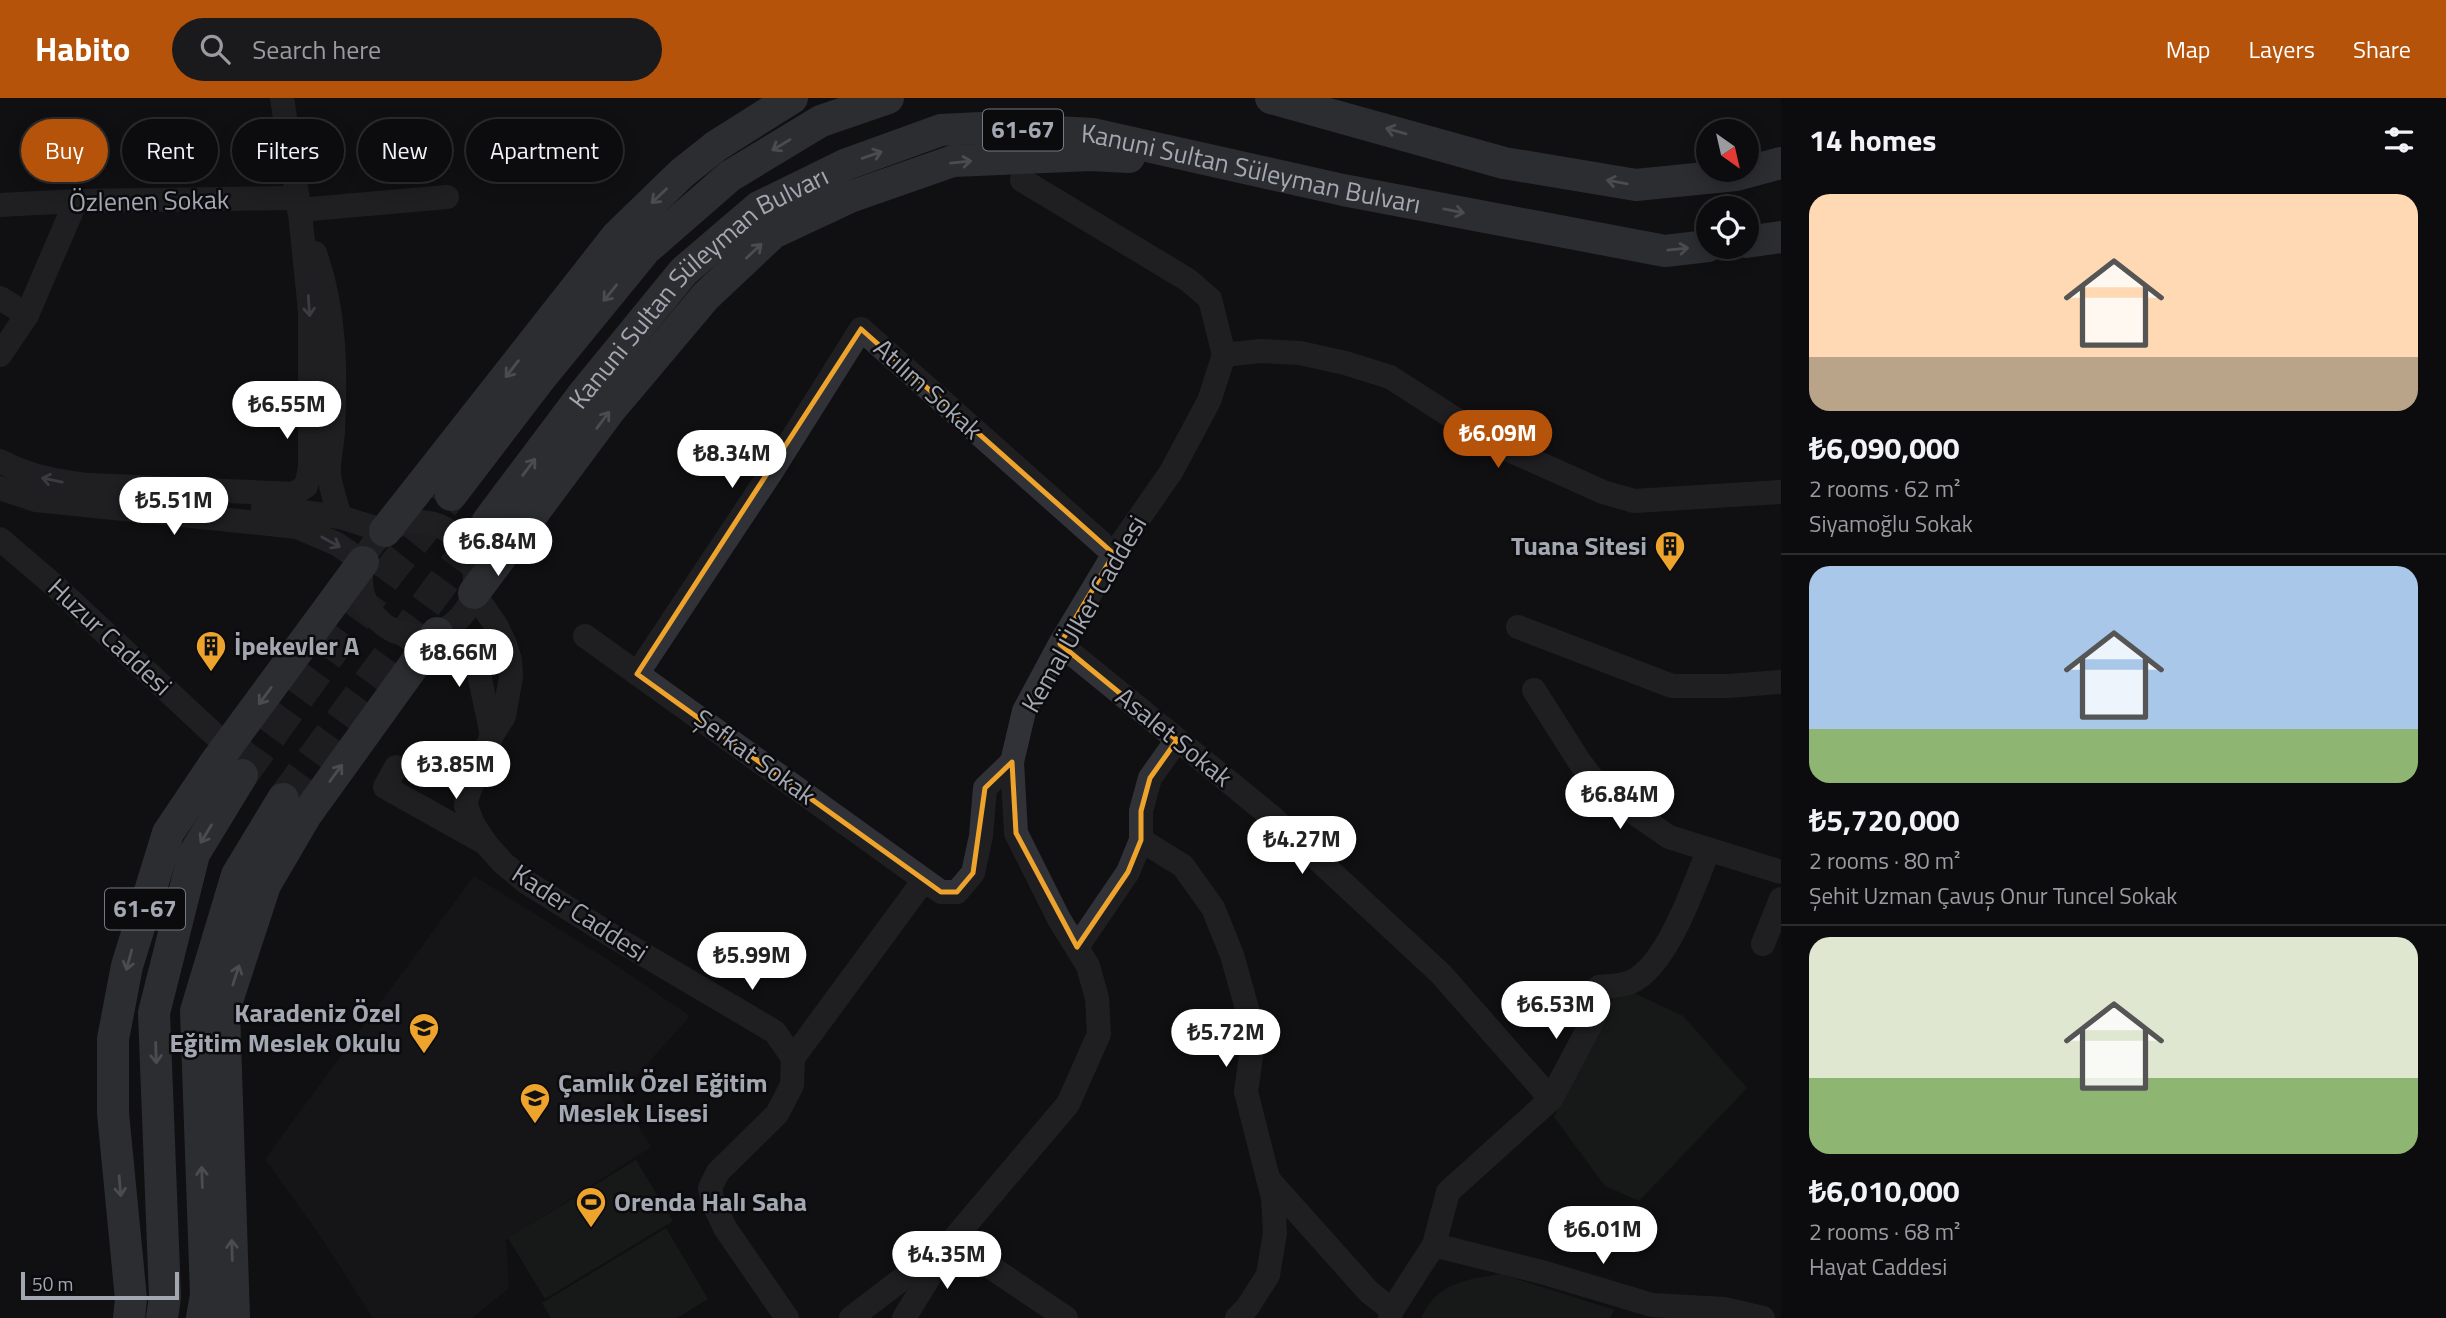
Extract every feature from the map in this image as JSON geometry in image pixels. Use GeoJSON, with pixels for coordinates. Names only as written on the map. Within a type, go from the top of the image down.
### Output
{"type":"FeatureCollection","features":[{"type":"Feature","properties":{"kind":"main road","name":"61-67"},"geometry":{"type":"LineString","coordinates":[[385,531],[617,236],[682,173],[716,146],[792,98]]}},
{"type":"Feature","properties":{"kind":"main road","name":"Kanuni Sultan Süleyman Bulvarı"},"geometry":{"type":"LineString","coordinates":[[451,495],[542,376],[645,250],[730,176],[821,121],[888,98]]}},
{"type":"Feature","properties":{"kind":"main road"},"geometry":{"type":"LineString","coordinates":[[1271,98],[1504,163],[1636,185],[1736,175],[1781,163]]}},
{"type":"Feature","properties":{"kind":"main road","name":"Kanuni Sultan Süleyman Bulvarı"},"geometry":{"type":"LineString","coordinates":[[488,521],[581,397],[684,271],[759,207],[847,164],[941,130],[981,128],[1093,134],[1343,190],[1665,251],[1696,247]]}},
{"type":"Feature","properties":{"kind":"main road","name":"61-67"},"geometry":{"type":"LineString","coordinates":[[474,593],[610,410],[706,296],[773,233],[850,197],[953,161],[1091,155],[1216,161]]}},
{"type":"Feature","properties":{"kind":"main road","name":"61-67"},"geometry":{"type":"LineString","coordinates":[[129,1318],[131,1299],[113,1112],[113,1039],[127,966],[168,833],[215,763],[363,562]]}},
{"type":"Feature","properties":{"kind":"main road","name":"61-67"},"geometry":{"type":"LineString","coordinates":[[234,1318],[224,1010],[265,885],[306,815],[438,633]]}},
{"type":"Feature","properties":{"kind":"main road","name":"61-67"},"geometry":{"type":"LineString","coordinates":[[162,1318],[165,1297],[154,1013],[194,854],[242,775]]}},
{"type":"Feature","properties":{"kind":"main road","name":"61-67"},"geometry":{"type":"LineString","coordinates":[[202,1318],[206,1295],[196,1011],[237,875],[283,799]]}},
{"type":"Feature","properties":{"kind":"street"},"geometry":{"type":"LineString","coordinates":[[90,485],[294,494],[306,486],[310,468],[310,311],[299,207],[282,98]]}},
{"type":"Feature","properties":{"kind":"street"},"geometry":{"type":"LineString","coordinates":[[1022,180],[1195,286],[1210,299],[1224,355],[1260,351],[1300,353],[1390,377],[1491,442],[1603,492],[1634,501],[1781,492]]}},
{"type":"Feature","properties":{"kind":"street","name":"Özlenen Sokak"},"geometry":{"type":"LineString","coordinates":[[0,205],[76,201],[299,207],[447,197]]}},
{"type":"Feature","properties":{"kind":"street"},"geometry":{"type":"LineString","coordinates":[[0,355],[27,316],[76,201]]}},
{"type":"Feature","properties":{"kind":"street"},"geometry":{"type":"LineString","coordinates":[[299,207],[329,299],[334,354],[333,431],[329,467],[340,517]]}},
{"type":"Feature","properties":{"kind":"street"},"geometry":{"type":"LineString","coordinates":[[0,298],[27,316]]}},
{"type":"Feature","properties":{"kind":"street","name":"Atılım Sokak"},"geometry":{"type":"LineString","coordinates":[[637,674],[770,474],[861,329],[1114,554]]}},
{"type":"Feature","properties":{"kind":"street","name":"Kemal Ülker Caddesi"},"geometry":{"type":"LineString","coordinates":[[851,1318],[952,1241],[1068,1104],[1099,1034],[1097,998],[1088,966],[1059,919],[1016,833],[1012,762],[1024,711],[1114,554],[1171,472],[1209,401],[1224,355]]}},
{"type":"Feature","properties":{"kind":"street"},"geometry":{"type":"LineString","coordinates":[[0,461],[53,481],[340,517],[385,531],[403,523],[423,521],[450,532],[470,554],[475,573],[474,593]]}},
{"type":"Feature","properties":{"kind":"street"},"geometry":{"type":"LineString","coordinates":[[0,488],[36,500],[297,527],[337,544],[363,562],[360,579],[363,598],[372,614],[385,626],[401,634],[419,636],[438,633],[454,641],[476,660],[492,734]]}},
{"type":"Feature","properties":{"kind":"street","name":"61-67"},"geometry":{"type":"LineString","coordinates":[[363,562],[371,545],[385,531]]}},
{"type":"Feature","properties":{"kind":"street","name":"Huzur Caddesi"},"geometry":{"type":"LineString","coordinates":[[0,539],[55,586],[217,737]]}},
{"type":"Feature","properties":{"kind":"street","name":"61-67"},"geometry":{"type":"LineString","coordinates":[[438,633],[453,624],[466,611],[474,593]]}},
{"type":"Feature","properties":{"kind":"street","name":"Kader Caddesi"},"geometry":{"type":"LineString","coordinates":[[474,593],[497,627],[510,660],[511,677],[507,708],[492,734],[467,797],[466,806],[473,824],[486,844],[526,882],[775,1032],[793,1058]]}},
{"type":"Feature","properties":{"kind":"street"},"geometry":{"type":"LineString","coordinates":[[1518,627],[1672,686],[1728,686],[1781,681]]}},
{"type":"Feature","properties":{"kind":"street","name":"Şefkat Sokak"},"geometry":{"type":"LineString","coordinates":[[585,636],[941,892],[957,892],[973,873],[981,836],[985,788],[1012,762]]}},
{"type":"Feature","properties":{"kind":"street","name":"Asalet Sokak"},"geometry":{"type":"LineString","coordinates":[[1060,644],[1272,817],[1441,974],[1552,1099]]}},
{"type":"Feature","properties":{"kind":"street"},"geometry":{"type":"LineString","coordinates":[[1534,690],[1579,761],[1601,790],[1669,837],[1781,872]]}},
{"type":"Feature","properties":{"kind":"street"},"geometry":{"type":"LineString","coordinates":[[1077,947],[1128,872],[1141,840],[1141,811],[1150,778],[1177,740]]}},
{"type":"Feature","properties":{"kind":"street"},"geometry":{"type":"LineString","coordinates":[[396,767],[385,787],[486,844]]}},
{"type":"Feature","properties":{"kind":"street"},"geometry":{"type":"LineString","coordinates":[[1141,840],[1183,866],[1213,908],[1232,954],[1254,1034],[1246,1092],[1273,1198],[1275,1233],[1268,1275],[1247,1308],[1237,1318]]}},
{"type":"Feature","properties":{"kind":"street"},"geometry":{"type":"LineString","coordinates":[[1268,1179],[1391,1314],[1434,1245],[1448,1192],[1552,1099],[1594,1018],[1599,987],[1630,983],[1642,975],[1670,941],[1708,851]]}},
{"type":"Feature","properties":{"kind":"street"},"geometry":{"type":"LineString","coordinates":[[787,1318],[725,1228],[713,1202],[710,1188],[718,1172],[777,1114],[792,1085],[793,1058],[924,880]]}},
{"type":"Feature","properties":{"kind":"street"},"geometry":{"type":"LineString","coordinates":[[1763,944],[1781,899]]}},
{"type":"Feature","properties":{"kind":"street"},"geometry":{"type":"LineString","coordinates":[[904,1318],[952,1241],[1066,1318]]}},
{"type":"Feature","properties":{"kind":"street"},"geometry":{"type":"LineString","coordinates":[[1434,1245],[1545,1273],[1652,1305],[1724,1309],[1763,1318]]}},
{"type":"Feature","properties":{"kind":"highlighted area"},"geometry":{"type":"Polygon","coordinates":[[[861,329],[1114,554],[1060,644],[1177,740],[1150,778],[1141,811],[1141,840],[1128,872],[1077,947],[1016,833],[1012,762],[985,788],[973,873],[957,892],[941,892],[637,674],[861,329]]]}},
{"type":"Feature","properties":{"kind":"shaded area"},"geometry":{"type":"Polygon","coordinates":[[[474,876],[605,958],[690,1016],[619,1095],[651,1147],[506,1240],[509,1288],[472,1318],[373,1318],[321,1237],[265,1159],[474,876]]]}},
{"type":"Feature","properties":{"kind":"shaded area"},"geometry":{"type":"Polygon","coordinates":[[[1623,988],[1683,1016],[1747,1088],[1639,1201],[1605,1186],[1554,1117],[1615,993],[1623,988]]]}},
{"type":"Feature","properties":{"kind":"shaded area","name":"Orenda Halı Saha"},"geometry":{"type":"Polygon","coordinates":[[[636,1160],[673,1221],[545,1299],[508,1238],[636,1160]]]}},
{"type":"Feature","properties":{"kind":"shaded area","name":"Orenda Halı Saha"},"geometry":{"type":"Polygon","coordinates":[[[666,1228],[708,1299],[677,1318],[551,1318],[542,1303],[666,1228]]]}},
{"type":"Feature","properties":{"kind":"shaded area"},"geometry":{"type":"Polygon","coordinates":[[[1501,1274],[1614,1310],[1610,1318],[1421,1318],[1428,1306],[1444,1290],[1464,1281],[1501,1274]]]}},
{"type":"Feature","properties":{"kind":"tunnel"},"geometry":{"type":"LineString","coordinates":[[242,775],[389,572],[451,495]]}},
{"type":"Feature","properties":{"kind":"tunnel"},"geometry":{"type":"LineString","coordinates":[[283,799],[488,521]]}},
{"type":"Feature","properties":{"kind":"place","name":"Tuana Sitesi"},"geometry":{"type":"Point","coordinates":[1670,573]}},
{"type":"Feature","properties":{"kind":"place","name":"İpekevler A"},"geometry":{"type":"Point","coordinates":[211,673]}},
{"type":"Feature","properties":{"kind":"place","name":"Karadeniz Özel Eğitim Meslek Okulu"},"geometry":{"type":"Point","coordinates":[424,1055]}},
{"type":"Feature","properties":{"kind":"place","name":"Çamlık Özel Eğitim Meslek Lisesi"},"geometry":{"type":"Point","coordinates":[535,1125]}},
{"type":"Feature","properties":{"kind":"place","name":"Orenda Halı Saha"},"geometry":{"type":"Point","coordinates":[591,1229]}}]}
